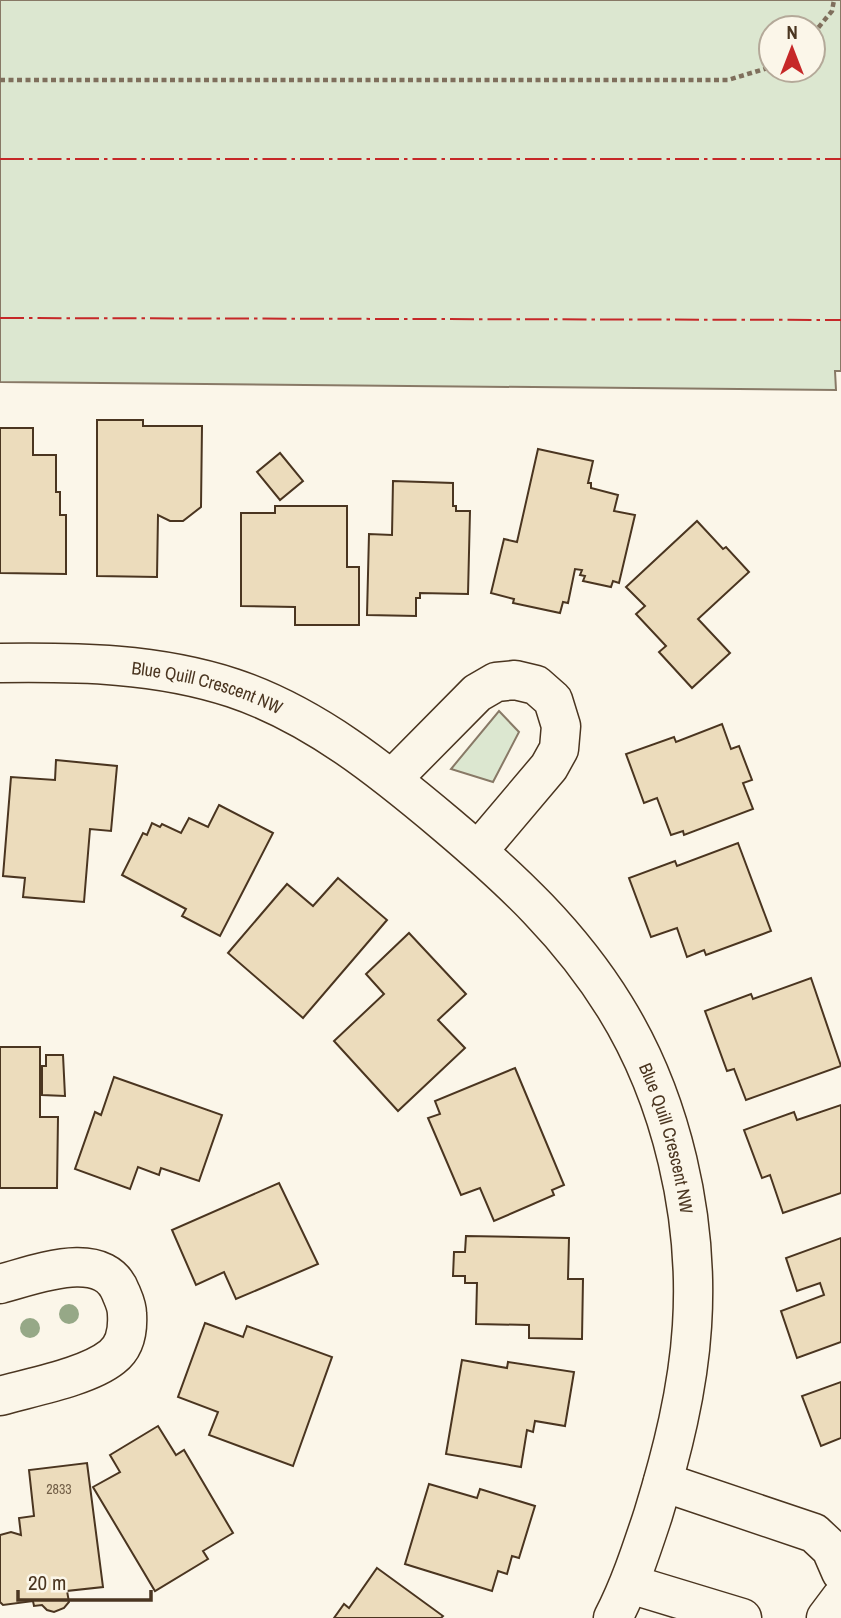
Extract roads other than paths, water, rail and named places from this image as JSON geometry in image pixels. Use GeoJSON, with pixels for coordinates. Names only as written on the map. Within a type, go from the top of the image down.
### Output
{"type":"FeatureCollection","features":[{"type":"Feature","properties":{"kind":"street","name":"Blue Quill Crescent NW"},"geometry":{"type":"LineString","coordinates":[[0,663],[78,662],[180,674],[234,688],[281,708],[323,732],[393,779],[525,893],[586,964],[616,1009],[646,1067],[663,1110],[683,1193],[689,1238],[692,1312],[683,1400],[663,1482],[630,1584],[613,1618]]}},
{"type":"Feature","properties":{"kind":"street"},"geometry":{"type":"LineString","coordinates":[[393,779],[477,693],[496,682],[515,680],[537,685],[553,700],[561,726],[559,748],[549,767],[478,851]]}},
{"type":"Feature","properties":{"kind":"street"},"geometry":{"type":"LineString","coordinates":[[0,1283],[68,1268],[93,1268],[108,1274],[119,1287],[128,1310],[127,1330],[121,1347],[111,1358],[84,1371],[0,1396]]}},
{"type":"Feature","properties":{"kind":"street"},"geometry":{"type":"LineString","coordinates":[[663,1482],[814,1532],[831,1549],[841,1572]]}},
{"type":"Feature","properties":{"kind":"street"},"geometry":{"type":"LineString","coordinates":[[630,1584],[742,1618]]}},
{"type":"Feature","properties":{"kind":"street"},"geometry":{"type":"LineString","coordinates":[[826,1618],[841,1598]]}}]}
